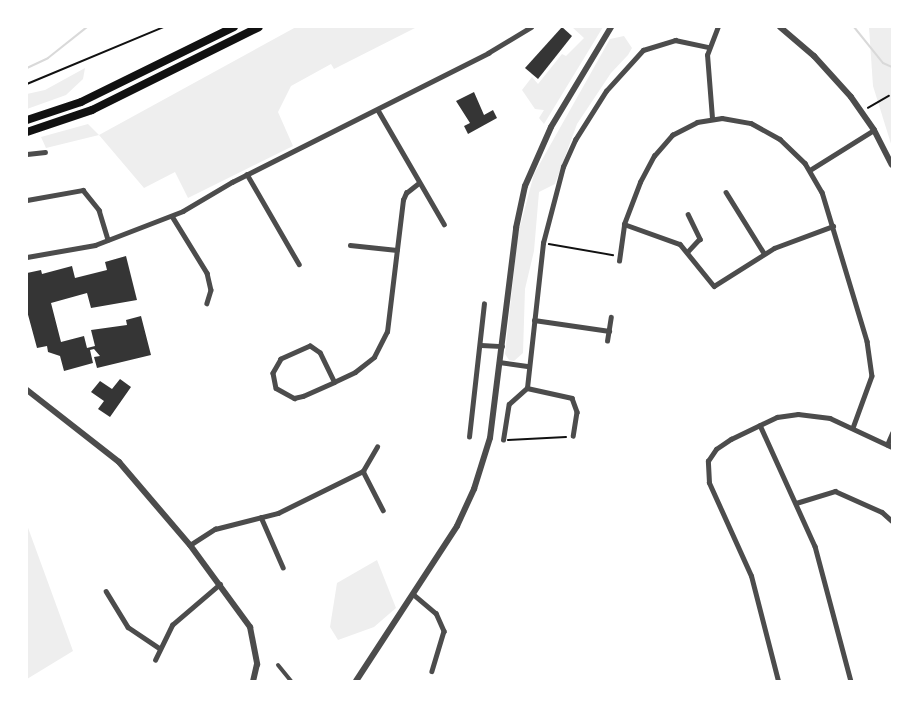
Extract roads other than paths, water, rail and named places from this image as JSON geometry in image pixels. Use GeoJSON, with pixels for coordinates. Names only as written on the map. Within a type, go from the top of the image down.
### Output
{"type":"FeatureCollection","features":[{"type":"Feature","properties":{"kind":"highway"},"geometry":{"type":"LineString","coordinates":[[27,120],[81,102],[234,27]]}},
{"type":"Feature","properties":{"kind":"highway"},"geometry":{"type":"LineString","coordinates":[[27,132],[92,110],[259,27]]}},
{"type":"Feature","properties":{"kind":"street"},"geometry":{"type":"LineString","coordinates":[[27,257],[108,240],[172,216],[247,174],[378,110],[531,27]]}},
{"type":"Feature","properties":{"kind":"street"},"geometry":{"type":"LineString","coordinates":[[356,681],[457,526],[474,489],[490,438],[516,228],[532,165],[611,27]]}},
{"type":"Feature","properties":{"kind":"street"},"geometry":{"type":"LineString","coordinates":[[712,118],[708,47],[718,27]]}},
{"type":"Feature","properties":{"kind":"street"},"geometry":{"type":"LineString","coordinates":[[780,27],[814,56],[862,111],[892,165]]}},
{"type":"Feature","properties":{"kind":"street"},"geometry":{"type":"LineString","coordinates":[[503,440],[508,405],[527,388],[527,366],[543,243],[560,176],[575,140],[620,73],[638,54],[657,43],[684,40],[708,47]]}},
{"type":"Feature","properties":{"kind":"street"},"geometry":{"type":"LineString","coordinates":[[378,110],[444,224]]}},
{"type":"Feature","properties":{"kind":"street"},"geometry":{"type":"LineString","coordinates":[[619,259],[624,224],[642,175],[661,146],[678,131],[712,118],[759,126],[787,144],[810,170],[833,226],[872,367],[867,397],[853,428]]}},
{"type":"Feature","properties":{"kind":"street"},"geometry":{"type":"LineString","coordinates":[[810,170],[874,130]]}},
{"type":"Feature","properties":{"kind":"street"},"geometry":{"type":"LineString","coordinates":[[27,154],[45,152]]}},
{"type":"Feature","properties":{"kind":"street"},"geometry":{"type":"LineString","coordinates":[[247,174],[299,264]]}},
{"type":"Feature","properties":{"kind":"street"},"geometry":{"type":"LineString","coordinates":[[334,382],[320,353],[310,346],[281,359],[273,373],[276,388],[290,398],[303,396],[334,382],[363,367],[382,346],[405,193],[419,183]]}},
{"type":"Feature","properties":{"kind":"street"},"geometry":{"type":"LineString","coordinates":[[27,200],[83,190],[99,210],[108,240]]}},
{"type":"Feature","properties":{"kind":"street"},"geometry":{"type":"LineString","coordinates":[[726,192],[764,254]]}},
{"type":"Feature","properties":{"kind":"street"},"geometry":{"type":"LineString","coordinates":[[688,214],[700,241],[688,252]]}},
{"type":"Feature","properties":{"kind":"street"},"geometry":{"type":"LineString","coordinates":[[172,216],[207,273],[211,290],[207,303]]}},
{"type":"Feature","properties":{"kind":"street"},"geometry":{"type":"LineString","coordinates":[[624,224],[676,242],[688,252],[713,286],[764,254],[833,226]]}},
{"type":"Feature","properties":{"kind":"street"},"geometry":{"type":"LineString","coordinates":[[350,245],[397,250]]}},
{"type":"Feature","properties":{"kind":"street"},"geometry":{"type":"LineString","coordinates":[[469,437],[484,304]]}},
{"type":"Feature","properties":{"kind":"street"},"geometry":{"type":"LineString","coordinates":[[607,341],[611,317]]}},
{"type":"Feature","properties":{"kind":"street"},"geometry":{"type":"LineString","coordinates":[[534,320],[609,331]]}},
{"type":"Feature","properties":{"kind":"street"},"geometry":{"type":"LineString","coordinates":[[481,345],[502,346]]}},
{"type":"Feature","properties":{"kind":"street"},"geometry":{"type":"LineString","coordinates":[[499,362],[527,366]]}},
{"type":"Feature","properties":{"kind":"street"},"geometry":{"type":"LineString","coordinates":[[527,388],[570,396],[577,410],[573,436]]}},
{"type":"Feature","properties":{"kind":"street"},"geometry":{"type":"LineString","coordinates":[[27,390],[118,462],[190,545],[245,617],[254,637],[257,664],[253,681]]}},
{"type":"Feature","properties":{"kind":"street"},"geometry":{"type":"LineString","coordinates":[[778,681],[751,576],[707,473],[708,461],[716,449],[760,425],[786,415],[807,414],[853,428],[890,446],[892,433]]}},
{"type":"Feature","properties":{"kind":"street"},"geometry":{"type":"LineString","coordinates":[[760,425],[824,571],[851,681]]}},
{"type":"Feature","properties":{"kind":"street"},"geometry":{"type":"LineString","coordinates":[[190,545],[215,530],[261,518],[363,471],[377,447]]}},
{"type":"Feature","properties":{"kind":"street"},"geometry":{"type":"LineString","coordinates":[[363,471],[382,510]]}},
{"type":"Feature","properties":{"kind":"street"},"geometry":{"type":"LineString","coordinates":[[796,503],[835,491],[882,512],[892,521]]}},
{"type":"Feature","properties":{"kind":"street"},"geometry":{"type":"LineString","coordinates":[[261,518],[283,567]]}},
{"type":"Feature","properties":{"kind":"street"},"geometry":{"type":"LineString","coordinates":[[155,660],[159,648],[176,620],[220,584]]}},
{"type":"Feature","properties":{"kind":"street"},"geometry":{"type":"LineString","coordinates":[[106,591],[128,627],[159,648]]}},
{"type":"Feature","properties":{"kind":"street"},"geometry":{"type":"LineString","coordinates":[[413,594],[436,613],[444,631],[432,670]]}},
{"type":"Feature","properties":{"kind":"street"},"geometry":{"type":"LineString","coordinates":[[278,664],[291,681]]}},
{"type":"Feature","properties":{"kind":"waterway"},"geometry":{"type":"LineString","coordinates":[[27,68],[48,58],[87,27]]}},
{"type":"Feature","properties":{"kind":"waterway"},"geometry":{"type":"LineString","coordinates":[[854,27],[883,63],[892,67]]}}]}
